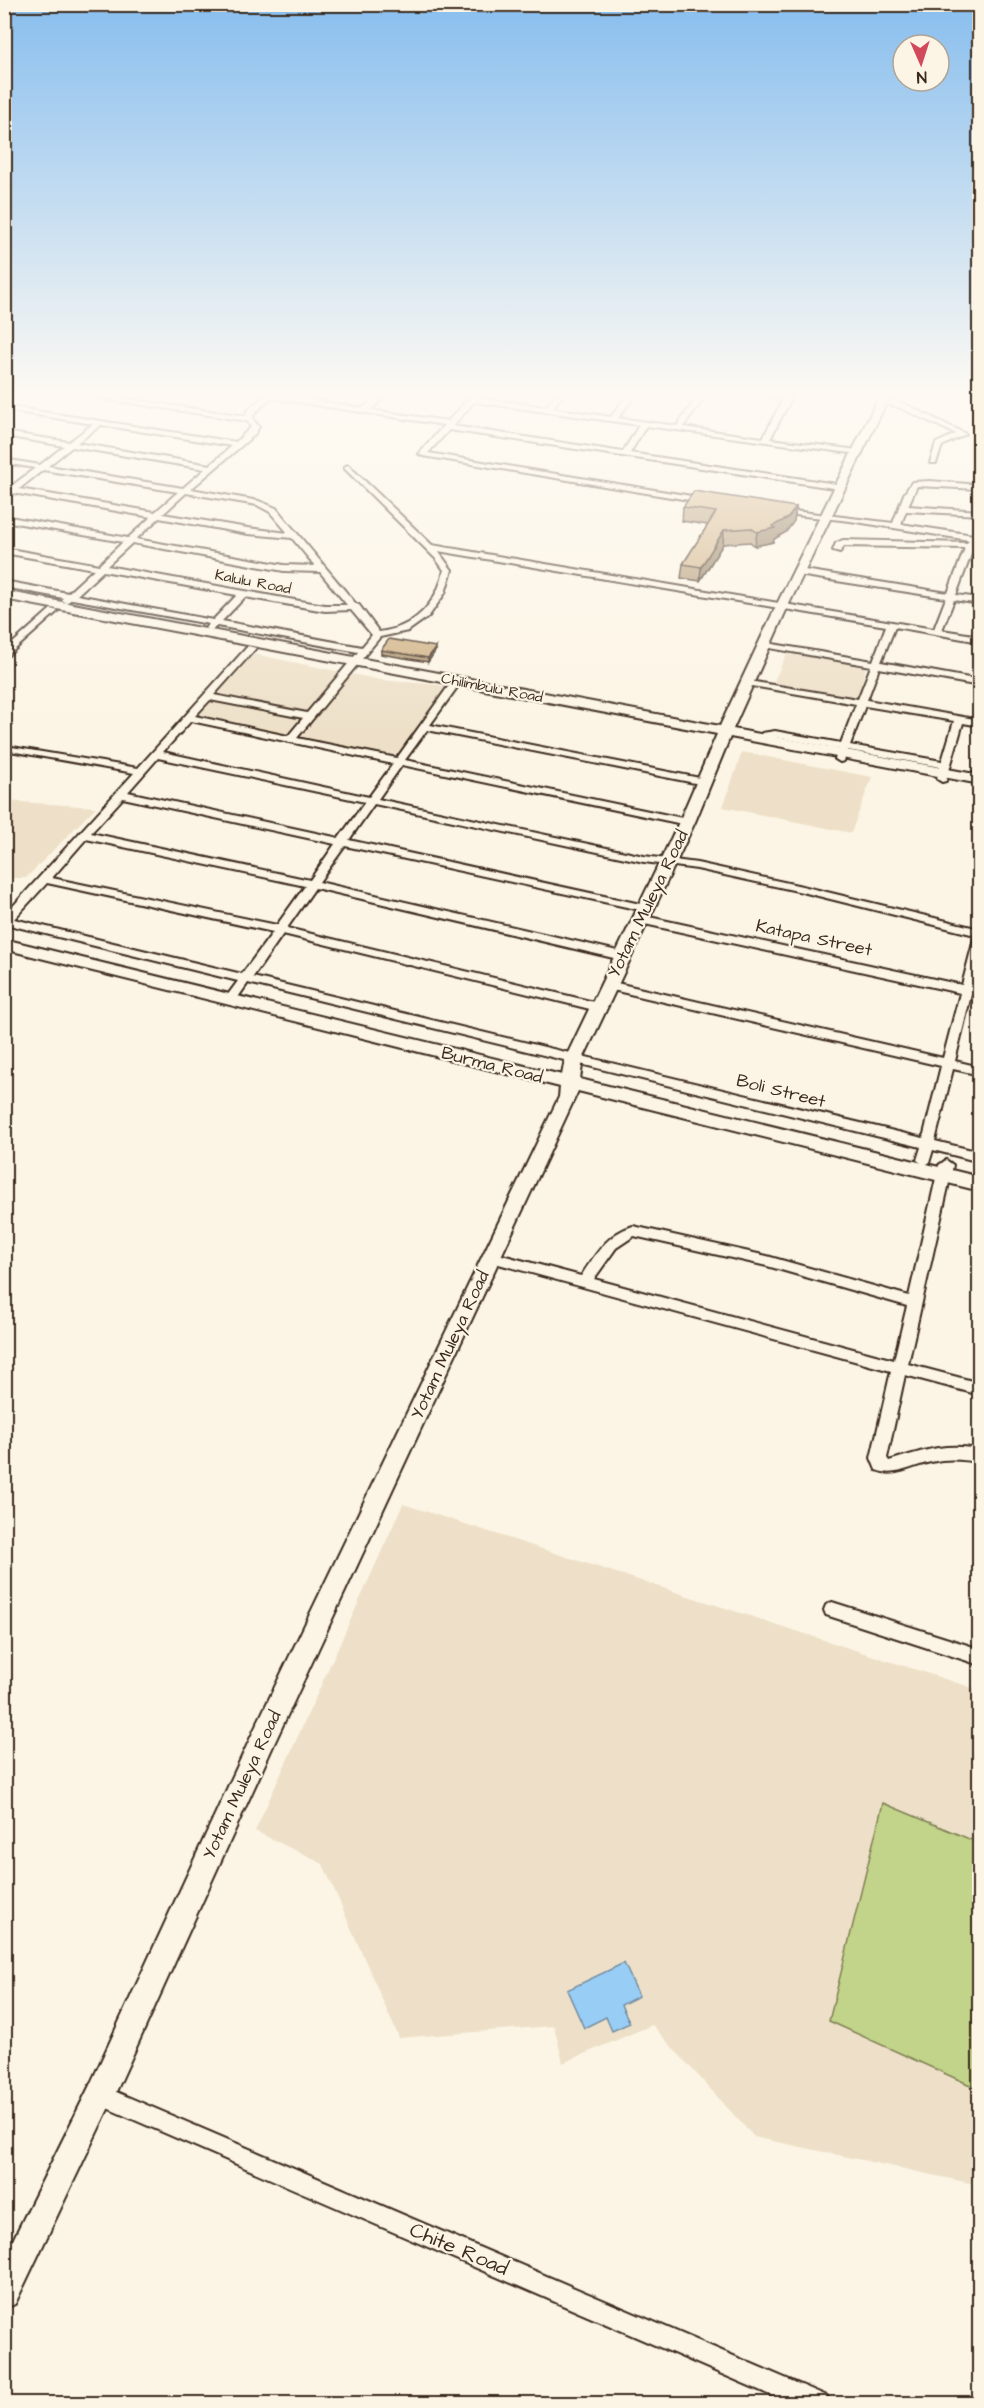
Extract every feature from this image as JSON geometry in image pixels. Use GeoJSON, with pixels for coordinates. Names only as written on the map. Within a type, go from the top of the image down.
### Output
{"type":"FeatureCollection","features":[{"type":"Feature","properties":{"kind":"main road","name":"Yotam Muleya Road"},"geometry":{"type":"LineString","coordinates":[[4,2293],[100,2095],[265,1735],[568,1097],[572,1073],[598,1007],[687,822],[746,682],[830,507]]}},
{"type":"Feature","properties":{"kind":"main road","name":"Chilimbulu Road"},"geometry":{"type":"LineString","coordinates":[[4,595],[62,604],[353,664],[725,735],[762,739],[980,780]]}},
{"type":"Feature","properties":{"kind":"main road","name":"Chilimbulu Road"},"geometry":{"type":"LineString","coordinates":[[4,601],[62,604],[251,648],[353,664],[453,686],[842,754]]}},
{"type":"Feature","properties":{"kind":"main road","name":"Chilimbulu Road"},"geometry":{"type":"LineString","coordinates":[[944,773],[980,786]]}},
{"type":"Feature","properties":{"kind":"main road","name":"Burma Road"},"geometry":{"type":"LineString","coordinates":[[5,926],[237,991],[572,1073],[945,1170],[980,1184]]}},
{"type":"Feature","properties":{"kind":"main road","name":"Burma Road"},"geometry":{"type":"LineString","coordinates":[[4,944],[237,991]]}},
{"type":"Feature","properties":{"kind":"main road","name":"Burma Road"},"geometry":{"type":"LineString","coordinates":[[572,1073],[926,1152],[945,1170],[980,1173]]}},
{"type":"Feature","properties":{"kind":"street"},"geometry":{"type":"LineString","coordinates":[[118,507],[249,531],[294,536]]}},
{"type":"Feature","properties":{"kind":"street"},"geometry":{"type":"LineString","coordinates":[[4,656],[166,507]]}},
{"type":"Feature","properties":{"kind":"street"},"geometry":{"type":"LineString","coordinates":[[268,507],[273,510],[377,635]]}},
{"type":"Feature","properties":{"kind":"street"},"geometry":{"type":"LineString","coordinates":[[291,738],[377,635],[396,632],[414,625],[442,592],[448,570],[429,547],[389,507]]}},
{"type":"Feature","properties":{"kind":"street"},"geometry":{"type":"LineString","coordinates":[[896,526],[903,508],[980,513]]}},
{"type":"Feature","properties":{"kind":"street"},"geometry":{"type":"LineString","coordinates":[[767,510],[896,526],[974,541]]}},
{"type":"Feature","properties":{"kind":"street"},"geometry":{"type":"LineString","coordinates":[[4,518],[284,568],[322,568]]}},
{"type":"Feature","properties":{"kind":"street"},"geometry":{"type":"LineString","coordinates":[[837,550],[843,543],[974,541]]}},
{"type":"Feature","properties":{"kind":"street"},"geometry":{"type":"LineString","coordinates":[[938,632],[974,541]]}},
{"type":"Feature","properties":{"kind":"street"},"geometry":{"type":"LineString","coordinates":[[429,547],[980,639]]}},
{"type":"Feature","properties":{"kind":"street","name":"Kalulu Road"},"geometry":{"type":"LineString","coordinates":[[4,550],[325,608],[356,608]]}},
{"type":"Feature","properties":{"kind":"street"},"geometry":{"type":"LineString","coordinates":[[798,572],[980,601]]}},
{"type":"Feature","properties":{"kind":"street"},"geometry":{"type":"LineString","coordinates":[[4,584],[62,604],[215,623],[364,650]]}},
{"type":"Feature","properties":{"kind":"street"},"geometry":{"type":"LineString","coordinates":[[204,634],[243,594]]}},
{"type":"Feature","properties":{"kind":"street"},"geometry":{"type":"LineString","coordinates":[[842,754],[891,625]]}},
{"type":"Feature","properties":{"kind":"street"},"geometry":{"type":"LineString","coordinates":[[4,642],[17,645]]}},
{"type":"Feature","properties":{"kind":"street"},"geometry":{"type":"LineString","coordinates":[[764,645],[980,683]]}},
{"type":"Feature","properties":{"kind":"street"},"geometry":{"type":"LineString","coordinates":[[5,926],[43,879],[251,648]]}},
{"type":"Feature","properties":{"kind":"street"},"geometry":{"type":"LineString","coordinates":[[746,682],[980,723]]}},
{"type":"Feature","properties":{"kind":"street"},"geometry":{"type":"LineString","coordinates":[[453,686],[237,991],[572,1073]]}},
{"type":"Feature","properties":{"kind":"street"},"geometry":{"type":"LineString","coordinates":[[208,697],[308,716]]}},
{"type":"Feature","properties":{"kind":"street"},"geometry":{"type":"LineString","coordinates":[[189,718],[687,822]]}},
{"type":"Feature","properties":{"kind":"street"},"geometry":{"type":"LineString","coordinates":[[944,773],[959,720]]}},
{"type":"Feature","properties":{"kind":"street"},"geometry":{"type":"LineString","coordinates":[[425,727],[705,782]]}},
{"type":"Feature","properties":{"kind":"street"},"geometry":{"type":"LineString","coordinates":[[10,748],[141,771]]}},
{"type":"Feature","properties":{"kind":"street"},"geometry":{"type":"LineString","coordinates":[[156,754],[644,859],[668,861],[802,889],[980,935],[973,991],[948,1064],[926,1152],[980,1157]]}},
{"type":"Feature","properties":{"kind":"street","name":"Katapa Street"},"geometry":{"type":"LineString","coordinates":[[121,794],[344,843],[973,991]]}},
{"type":"Feature","properties":{"kind":"street"},"geometry":{"type":"LineString","coordinates":[[84,835],[622,956]]}},
{"type":"Feature","properties":{"kind":"street"},"geometry":{"type":"LineString","coordinates":[[43,879],[282,930],[598,1007]]}},
{"type":"Feature","properties":{"kind":"street"},"geometry":{"type":"LineString","coordinates":[[608,985],[980,1071]]}},
{"type":"Feature","properties":{"kind":"street"},"geometry":{"type":"LineString","coordinates":[[945,1170],[898,1367],[879,1458],[881,1465],[888,1468],[938,1453],[953,1451],[980,1457]]}},
{"type":"Feature","properties":{"kind":"street"},"geometry":{"type":"LineString","coordinates":[[585,1282],[614,1240],[622,1234],[633,1231],[767,1261],[914,1303]]}},
{"type":"Feature","properties":{"kind":"street"},"geometry":{"type":"LineString","coordinates":[[491,1257],[980,1389]]}},
{"type":"Feature","properties":{"kind":"street"},"geometry":{"type":"LineString","coordinates":[[832,1610],[980,1657]]}},
{"type":"Feature","properties":{"kind":"street","name":"Chite Road"},"geometry":{"type":"LineString","coordinates":[[100,2095],[819,2403]]}},
{"type":"Feature","properties":{"kind":"shaded area"},"geometry":{"type":"Polygon","coordinates":[[[788,651],[867,664],[858,697],[773,683],[788,651]]]}},
{"type":"Feature","properties":{"kind":"shaded area"},"geometry":{"type":"Polygon","coordinates":[[[243,652],[381,680],[453,686],[400,762],[291,738],[293,735],[184,714],[243,652]]]}},
{"type":"Feature","properties":{"kind":"shaded area"},"geometry":{"type":"Polygon","coordinates":[[[742,752],[872,777],[851,833],[723,807],[742,752]]]}},
{"type":"Feature","properties":{"kind":"shaded area"},"geometry":{"type":"Polygon","coordinates":[[[4,801],[96,807],[26,878],[5,878],[4,801]]]}},
{"type":"Feature","properties":{"kind":"shaded area"},"geometry":{"type":"Polygon","coordinates":[[[403,1504],[979,1690],[979,2185],[754,2137],[652,2025],[563,2063],[554,2026],[399,2038],[323,1864],[255,1831],[403,1504]]]}},
{"type":"Feature","properties":{"kind":"green space"},"geometry":{"type":"Polygon","coordinates":[[[883,1803],[979,1843],[979,2089],[829,2021],[883,1803]]]}},
{"type":"Feature","properties":{"kind":"water"},"geometry":{"type":"Polygon","coordinates":[[[624,1963],[639,1996],[621,2005],[630,2023],[612,2031],[606,2017],[584,2028],[567,1990],[624,1963]]]}},
{"type":"Feature","properties":{"kind":"building"},"geometry":{"type":"Polygon","coordinates":[[[685,507],[796,507],[788,518],[773,526],[775,528],[757,532],[751,528],[724,530],[701,567],[683,564],[716,512],[685,507]]]}},
{"type":"Feature","properties":{"kind":"building"},"geometry":{"type":"Polygon","coordinates":[[[389,639],[436,647],[428,658],[381,650],[389,639]]]}}]}
